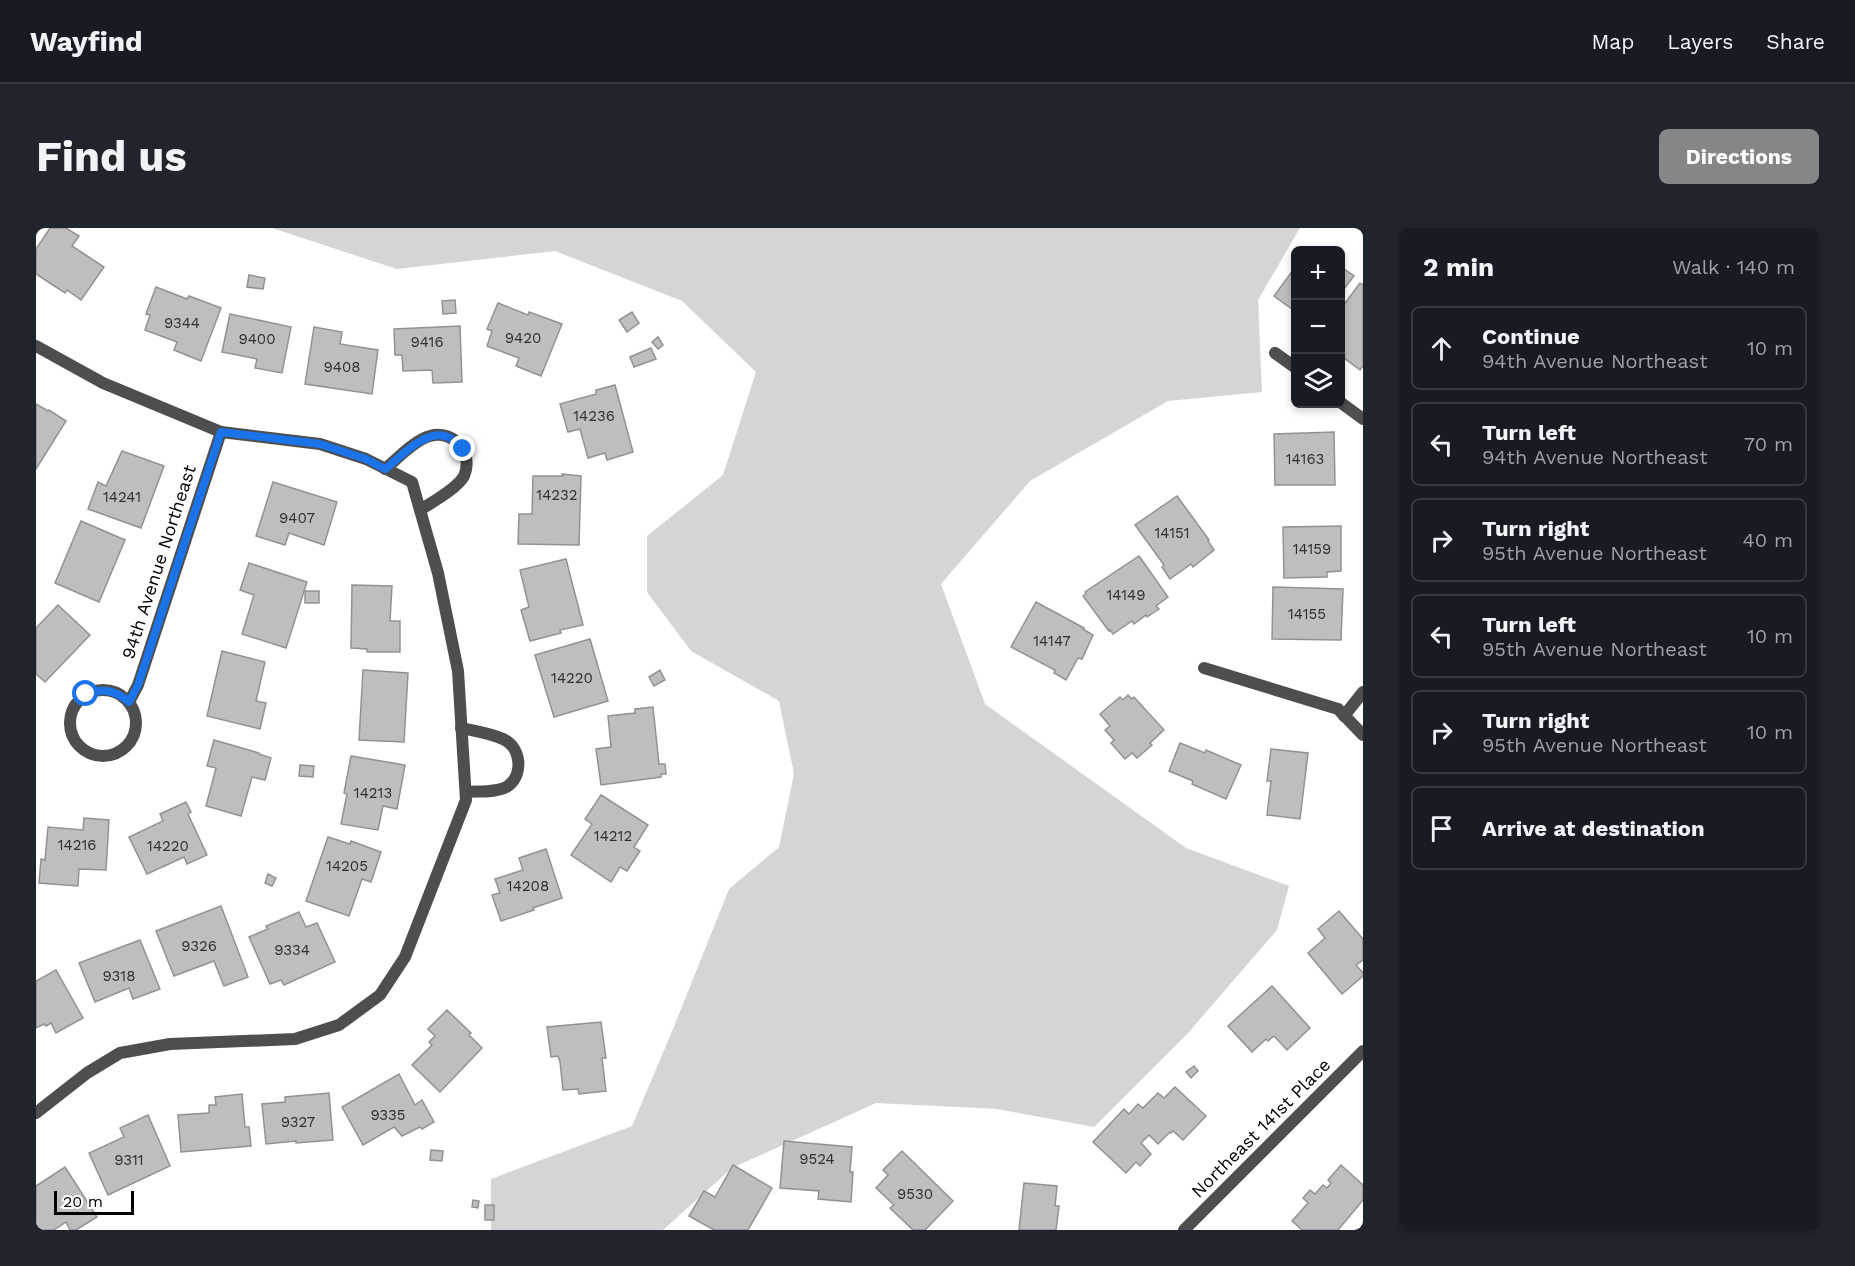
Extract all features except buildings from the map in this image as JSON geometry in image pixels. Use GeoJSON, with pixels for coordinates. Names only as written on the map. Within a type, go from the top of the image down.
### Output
{"type":"FeatureCollection","features":[{"type":"Feature","properties":{"kind":"street"},"geometry":{"type":"LineString","coordinates":[[36,346],[103,383],[221,432],[320,444],[366,459],[412,482],[438,573],[458,671],[466,792],[466,800],[405,957],[380,995],[339,1025],[295,1039],[170,1044],[120,1053],[87,1073],[36,1113]]}},
{"type":"Feature","properties":{"kind":"street"},"geometry":{"type":"LineString","coordinates":[[1275,353],[1291,364]]}},
{"type":"Feature","properties":{"kind":"street"},"geometry":{"type":"LineString","coordinates":[[1345,405],[1363,419]]}},
{"type":"Feature","properties":{"kind":"street","name":"94th Avenue Northeast"},"geometry":{"type":"LineString","coordinates":[[129,702],[138,685],[221,432]]}},
{"type":"Feature","properties":{"kind":"street"},"geometry":{"type":"LineString","coordinates":[[385,469],[431,435],[450,437],[463,449],[466,458],[463,477],[457,484],[420,510]]}},
{"type":"Feature","properties":{"kind":"street"},"geometry":{"type":"LineString","coordinates":[[1204,668],[1338,709],[1363,735]]}},
{"type":"Feature","properties":{"kind":"street"},"geometry":{"type":"LineString","coordinates":[[97,690],[109,690],[129,702],[136,724],[134,735],[119,753],[108,757],[97,757],[77,745],[71,735],[69,723],[71,712],[86,694],[97,690]]}},
{"type":"Feature","properties":{"kind":"street"},"geometry":{"type":"LineString","coordinates":[[1344,716],[1363,692]]}},
{"type":"Feature","properties":{"kind":"street"},"geometry":{"type":"LineString","coordinates":[[462,728],[503,739],[517,753],[519,763],[518,772],[508,786],[491,791],[466,792]]}},
{"type":"Feature","properties":{"kind":"street","name":"Northeast 141st Place"},"geometry":{"type":"LineString","coordinates":[[1184,1230],[1363,1051]]}},
{"type":"Feature","properties":{"kind":"shaded area"},"geometry":{"type":"Polygon","coordinates":[[[272,228],[1300,228],[1258,300],[1262,392],[1168,401],[1030,481],[941,584],[985,704],[1186,848],[1289,886],[1277,930],[1188,1033],[1094,1127],[997,1109],[876,1103],[732,1168],[663,1230],[491,1230],[491,1179],[632,1126],[729,889],[779,847],[794,774],[779,701],[691,651],[647,592],[647,536],[723,475],[756,372],[682,301],[555,251],[397,269],[272,228]]]}},
{"type":"Feature","properties":{"kind":"route"},"geometry":{"type":"LineString","coordinates":[[86,694],[97,690],[109,690],[129,702],[138,685],[221,432],[320,444],[366,459],[385,469],[431,435],[450,437],[463,449]]}}]}
